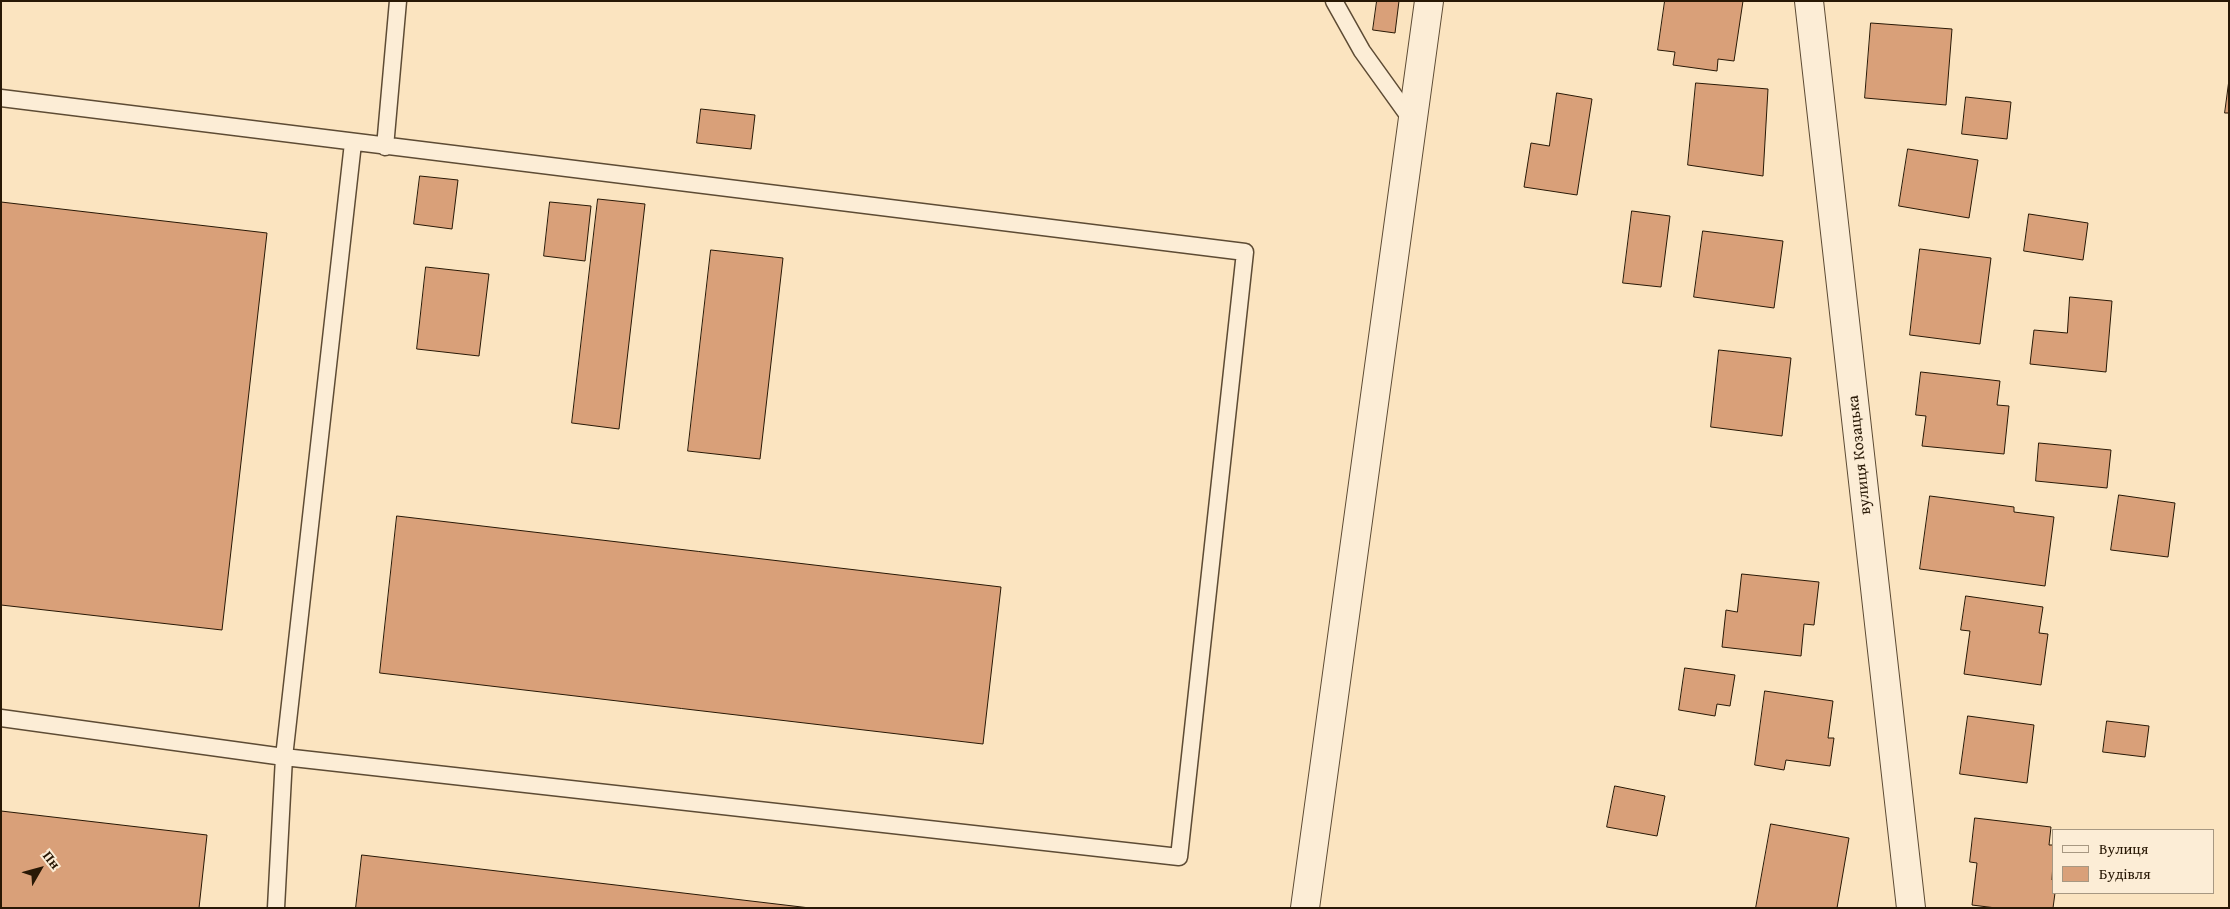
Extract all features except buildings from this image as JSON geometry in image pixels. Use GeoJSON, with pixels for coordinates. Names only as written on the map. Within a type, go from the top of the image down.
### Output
{"type":"FeatureCollection","features":[{"type":"Feature","properties":{"kind":"street"},"geometry":{"type":"LineString","coordinates":[[1305,908],[1430,1]]}},
{"type":"Feature","properties":{"kind":"street","name":"вулиця Козацька"},"geometry":{"type":"LineString","coordinates":[[1809,1],[1911,908]]}},
{"type":"Feature","properties":{"kind":"lane"},"geometry":{"type":"LineString","coordinates":[[385,147],[398,1]]}},
{"type":"Feature","properties":{"kind":"lane"},"geometry":{"type":"LineString","coordinates":[[1334,1],[1362,51],[1413,122]]}},
{"type":"Feature","properties":{"kind":"lane"},"geometry":{"type":"LineString","coordinates":[[1,98],[1245,252],[1179,857],[284,757],[1,718]]}},
{"type":"Feature","properties":{"kind":"lane"},"geometry":{"type":"LineString","coordinates":[[276,908],[284,757],[353,143]]}}]}
